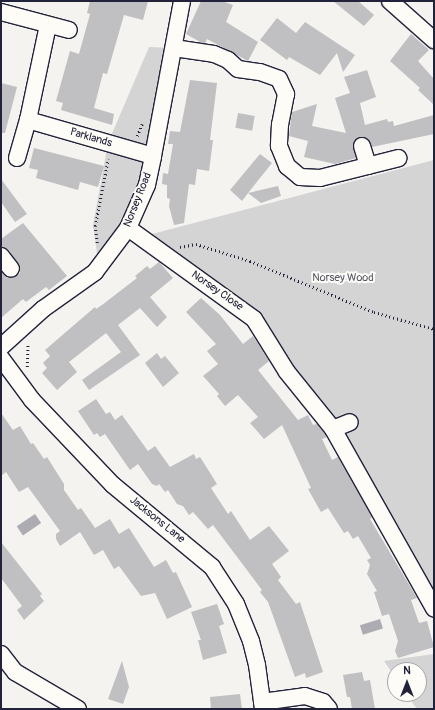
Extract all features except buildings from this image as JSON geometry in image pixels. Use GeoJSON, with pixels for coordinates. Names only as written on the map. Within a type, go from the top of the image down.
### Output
{"type":"FeatureCollection","features":[{"type":"Feature","properties":{"kind":"street","name":"Norsey Road"},"geometry":{"type":"LineString","coordinates":[[1,347],[43,309],[95,272],[128,228],[146,185],[154,156],[182,1]]}},
{"type":"Feature","properties":{"kind":"street"},"geometry":{"type":"LineString","coordinates":[[390,1],[434,40]]}},
{"type":"Feature","properties":{"kind":"street"},"geometry":{"type":"LineString","coordinates":[[1,12],[70,30]]}},
{"type":"Feature","properties":{"kind":"street"},"geometry":{"type":"LineString","coordinates":[[17,158],[28,120],[48,25]]}},
{"type":"Feature","properties":{"kind":"street"},"geometry":{"type":"LineString","coordinates":[[174,48],[214,54],[228,60],[238,70],[260,72],[279,79],[285,87],[286,94],[280,124],[279,146],[287,166],[300,177],[320,178],[399,158]]}},
{"type":"Feature","properties":{"kind":"street","name":"Parklands"},"geometry":{"type":"LineString","coordinates":[[28,120],[154,156]]}},
{"type":"Feature","properties":{"kind":"street"},"geometry":{"type":"LineString","coordinates":[[362,146],[368,166]]}},
{"type":"Feature","properties":{"kind":"street","name":"Norsey Close"},"geometry":{"type":"LineString","coordinates":[[128,228],[254,319],[282,375],[333,429],[434,608]]}},
{"type":"Feature","properties":{"kind":"street","name":"Jacksons Lane"},"geometry":{"type":"LineString","coordinates":[[1,358],[32,400],[113,484],[212,567],[236,604],[251,641],[263,706]]}},
{"type":"Feature","properties":{"kind":"street"},"geometry":{"type":"LineString","coordinates":[[333,429],[350,422]]}},
{"type":"Feature","properties":{"kind":"street"},"geometry":{"type":"LineString","coordinates":[[1,654],[15,672],[78,709]]}},
{"type":"Feature","properties":{"kind":"street"},"geometry":{"type":"LineString","coordinates":[[263,706],[305,696],[319,700],[329,709]]}},
{"type":"Feature","properties":{"kind":"path"},"geometry":{"type":"LineString","coordinates":[[100,265],[95,226],[111,144]]}},
{"type":"Feature","properties":{"kind":"path"},"geometry":{"type":"LineString","coordinates":[[162,253],[170,248],[196,244],[250,261],[374,312],[434,329]]}},
{"type":"Feature","properties":{"kind":"path"},"geometry":{"type":"LineString","coordinates":[[27,370],[28,342]]}},
{"type":"Feature","properties":{"kind":"green space"},"geometry":{"type":"Polygon","coordinates":[[[149,47],[174,48],[147,185],[99,267],[93,225],[108,143],[149,47]]]}},
{"type":"Feature","properties":{"kind":"green space","name":"Norsey Wood"},"geometry":{"type":"Polygon","coordinates":[[[434,160],[434,595],[242,302],[152,234],[434,160]]]}},
{"type":"Feature","properties":{"kind":"green space"},"geometry":{"type":"Polygon","coordinates":[[[434,654],[434,709],[417,709],[412,702],[427,702],[427,662],[387,662],[387,665],[384,661],[434,654]]]}},
{"type":"Feature","properties":{"kind":"shaded area"},"geometry":{"type":"Polygon","coordinates":[[[35,514],[41,523],[23,535],[17,526],[35,514]]]}},
{"type":"Feature","properties":{"kind":"shaded area"},"geometry":{"type":"Polygon","coordinates":[[[380,619],[383,629],[363,635],[360,625],[380,619]]]}}]}
